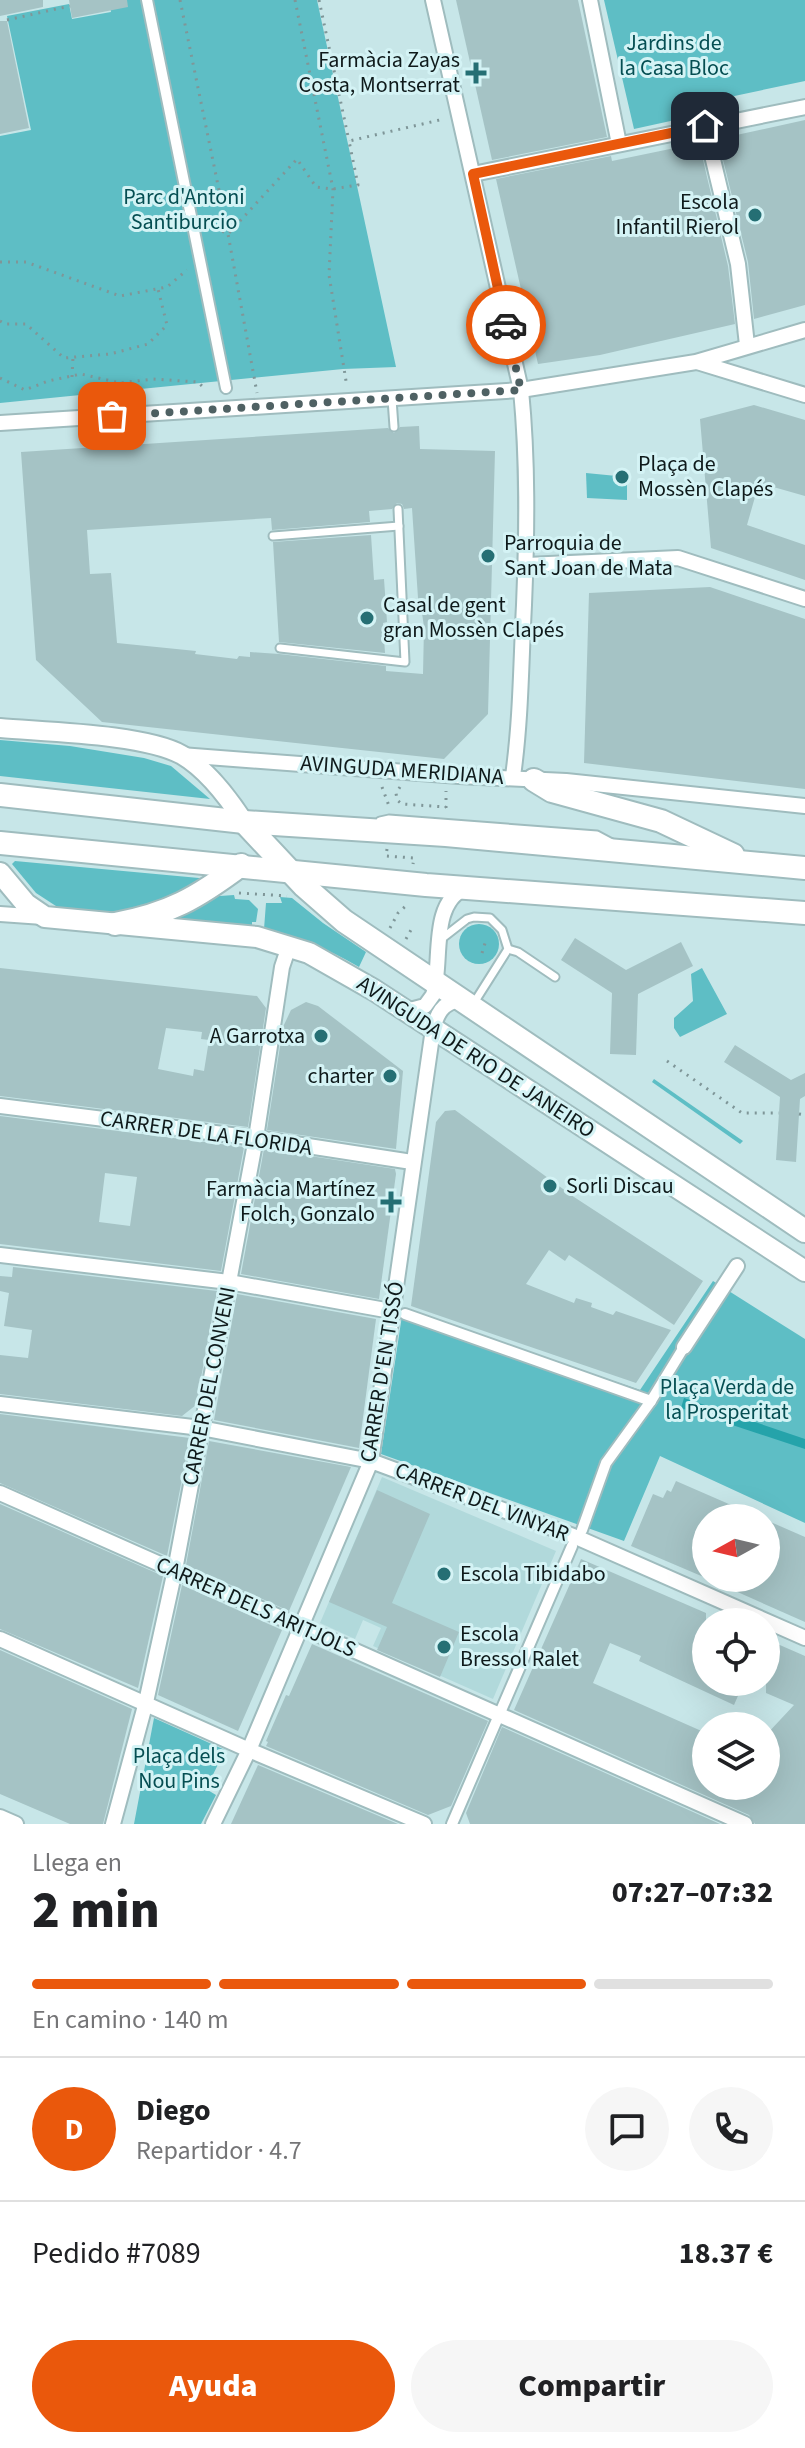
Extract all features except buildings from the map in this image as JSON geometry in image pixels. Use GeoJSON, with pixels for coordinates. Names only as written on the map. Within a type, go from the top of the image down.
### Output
{"type":"FeatureCollection","features":[{"type":"Feature","properties":{"kind":"main road"},"geometry":{"type":"LineString","coordinates":[[523,778],[552,791],[661,821],[749,863]]}},
{"type":"Feature","properties":{"kind":"main road"},"geometry":{"type":"LineString","coordinates":[[0,795],[244,822],[347,828],[805,868]]}},
{"type":"Feature","properties":{"kind":"main road","name":"AVINGUDA DE RIO DE JANEIRO"},"geometry":{"type":"LineString","coordinates":[[244,822],[289,871],[344,921],[436,985],[469,1002],[805,1231]]}},
{"type":"Feature","properties":{"kind":"main road"},"geometry":{"type":"LineString","coordinates":[[0,843],[465,888],[805,913]]}},
{"type":"Feature","properties":{"kind":"main road"},"geometry":{"type":"LineString","coordinates":[[115,924],[161,913],[201,895],[241,865]]}},
{"type":"Feature","properties":{"kind":"main road"},"geometry":{"type":"LineString","coordinates":[[0,873],[26,904],[45,917]]}},
{"type":"Feature","properties":{"kind":"main road","name":"AVINGUDA DE RIO DE JANEIRO"},"geometry":{"type":"LineString","coordinates":[[45,917],[257,937],[294,947],[339,968],[805,1271]]}},
{"type":"Feature","properties":{"kind":"street"},"geometry":{"type":"LineString","coordinates":[[147,0],[226,388]]}},
{"type":"Feature","properties":{"kind":"street"},"geometry":{"type":"LineString","coordinates":[[433,0],[521,390],[527,455],[527,565],[519,726],[523,778]]}},
{"type":"Feature","properties":{"kind":"street"},"geometry":{"type":"LineString","coordinates":[[590,0],[619,144]]}},
{"type":"Feature","properties":{"kind":"street"},"geometry":{"type":"LineString","coordinates":[[473,174],[805,107]]}},
{"type":"Feature","properties":{"kind":"street"},"geometry":{"type":"LineString","coordinates":[[705,126],[738,264],[747,345]]}},
{"type":"Feature","properties":{"kind":"street"},"geometry":{"type":"LineString","coordinates":[[0,423],[521,390],[696,362],[805,330]]}},
{"type":"Feature","properties":{"kind":"street"},"geometry":{"type":"LineString","coordinates":[[696,362],[805,395]]}},
{"type":"Feature","properties":{"kind":"street"},"geometry":{"type":"LineString","coordinates":[[527,565],[678,558],[805,599]]}},
{"type":"Feature","properties":{"kind":"street","name":"AVINGUDA MERIDIANA"},"geometry":{"type":"LineString","coordinates":[[0,728],[118,739],[159,746],[181,755],[566,781],[805,806]]}},
{"type":"Feature","properties":{"kind":"street"},"geometry":{"type":"LineString","coordinates":[[181,755],[227,798],[244,822]]}},
{"type":"Feature","properties":{"kind":"street"},"geometry":{"type":"LineString","coordinates":[[406,1011],[425,1006],[436,985],[447,902],[454,893],[465,888]]}},
{"type":"Feature","properties":{"kind":"street"},"geometry":{"type":"LineString","coordinates":[[0,914],[45,917]]}},
{"type":"Feature","properties":{"kind":"street","name":"CARRER DEL CONVENI"},"geometry":{"type":"LineString","coordinates":[[113,1824],[146,1702],[175,1570],[256,1138],[282,967],[287,952],[294,947]]}},
{"type":"Feature","properties":{"kind":"street"},"geometry":{"type":"LineString","coordinates":[[433,1029],[442,1007],[469,1002]]}},
{"type":"Feature","properties":{"kind":"street","name":"CARRER D'EN TISSÓ"},"geometry":{"type":"LineString","coordinates":[[213,1824],[249,1750],[371,1461],[398,1312],[412,1162],[433,1029]]}},
{"type":"Feature","properties":{"kind":"street","name":"CARRER DE LA FLORIDA"},"geometry":{"type":"LineString","coordinates":[[0,1106],[256,1138],[412,1162]]}},
{"type":"Feature","properties":{"kind":"street"},"geometry":{"type":"LineString","coordinates":[[0,1255],[229,1282],[398,1312],[651,1401]]}},
{"type":"Feature","properties":{"kind":"street"},"geometry":{"type":"LineString","coordinates":[[582,1530],[606,1463],[651,1401],[737,1266]]}},
{"type":"Feature","properties":{"kind":"street","name":"CARRER DEL VINYAR"},"geometry":{"type":"LineString","coordinates":[[0,1404],[201,1428],[371,1461],[576,1537],[805,1638]]}},
{"type":"Feature","properties":{"kind":"street","name":"CARRER DELS ARITJOLS"},"geometry":{"type":"LineString","coordinates":[[0,1493],[745,1824]]}},
{"type":"Feature","properties":{"kind":"street"},"geometry":{"type":"LineString","coordinates":[[452,1824],[506,1718],[572,1546]]}},
{"type":"Feature","properties":{"kind":"street"},"geometry":{"type":"LineString","coordinates":[[0,1639],[424,1824]]}},
{"type":"Feature","properties":{"kind":"street"},"geometry":{"type":"LineString","coordinates":[[0,1817],[16,1824]]}},
{"type":"Feature","properties":{"kind":"lane"},"geometry":{"type":"LineString","coordinates":[[392,399],[394,427]]}},
{"type":"Feature","properties":{"kind":"lane"},"geometry":{"type":"LineString","coordinates":[[280,648],[405,662],[398,509]]}},
{"type":"Feature","properties":{"kind":"lane"},"geometry":{"type":"LineString","coordinates":[[273,536],[399,526]]}},
{"type":"Feature","properties":{"kind":"lane"},"geometry":{"type":"LineString","coordinates":[[440,940],[467,919],[483,916],[490,918],[502,930],[508,949]]}},
{"type":"Feature","properties":{"kind":"lane"},"geometry":{"type":"LineString","coordinates":[[508,949],[518,952],[555,977]]}},
{"type":"Feature","properties":{"kind":"lane"},"geometry":{"type":"LineString","coordinates":[[469,1002],[508,949]]}},
{"type":"Feature","properties":{"kind":"path"},"geometry":{"type":"LineString","coordinates":[[180,0],[257,393]]}},
{"type":"Feature","properties":{"kind":"path"},"geometry":{"type":"LineString","coordinates":[[295,0],[333,189],[329,275],[346,381]]}},
{"type":"Feature","properties":{"kind":"path"},"geometry":{"type":"LineString","coordinates":[[228,234],[297,159],[316,187],[333,189],[358,185],[319,0]]}},
{"type":"Feature","properties":{"kind":"path"},"geometry":{"type":"LineString","coordinates":[[7,20],[70,6]]}},
{"type":"Feature","properties":{"kind":"path"},"geometry":{"type":"LineString","coordinates":[[349,141],[444,119]]}},
{"type":"Feature","properties":{"kind":"path"},"geometry":{"type":"LineString","coordinates":[[190,215],[228,234]]}},
{"type":"Feature","properties":{"kind":"path"},"geometry":{"type":"LineString","coordinates":[[0,262],[26,262],[120,296],[167,287],[200,260]]}},
{"type":"Feature","properties":{"kind":"path"},"geometry":{"type":"LineString","coordinates":[[0,321],[5,324],[26,324],[64,358],[110,354],[148,344],[167,325],[158,289]]}},
{"type":"Feature","properties":{"kind":"path"},"geometry":{"type":"LineString","coordinates":[[72,377],[73,357]]}},
{"type":"Feature","properties":{"kind":"path"},"geometry":{"type":"LineString","coordinates":[[0,378],[25,390],[81,374],[120,383],[153,379],[198,382],[205,389]]}},
{"type":"Feature","properties":{"kind":"path","name":"AVINGUDA MERIDIANA"},"geometry":{"type":"LineString","coordinates":[[409,784],[400,786],[396,793],[397,800],[402,804],[446,810],[446,791]]}},
{"type":"Feature","properties":{"kind":"path"},"geometry":{"type":"LineString","coordinates":[[387,849],[386,856],[414,858],[414,862]]}},
{"type":"Feature","properties":{"kind":"path"},"geometry":{"type":"LineString","coordinates":[[389,930],[398,913],[410,903]]}},
{"type":"Feature","properties":{"kind":"path"},"geometry":{"type":"LineString","coordinates":[[406,939],[412,928]]}},
{"type":"Feature","properties":{"kind":"path"},"geometry":{"type":"LineString","coordinates":[[482,953],[486,940]]}},
{"type":"Feature","properties":{"kind":"path"},"geometry":{"type":"LineString","coordinates":[[667,1061],[742,1113],[779,1113]]}},
{"type":"Feature","properties":{"kind":"path"},"geometry":{"type":"LineString","coordinates":[[799,1114],[805,1115]]}},
{"type":"Feature","properties":{"kind":"shaded area"},"geometry":{"type":"Polygon","coordinates":[[[684,1398],[805,1439],[805,1449],[681,1408],[684,1398]]]}},
{"type":"Feature","properties":{"kind":"shaded area","name":"Escola Tibidabo"},"geometry":{"type":"Polygon","coordinates":[[[382,1477],[556,1551],[493,1699],[373,1646],[381,1628],[363,1620],[355,1639],[320,1623],[382,1477]]]}},
{"type":"Feature","properties":{"kind":"green space","name":"Parc d'Antoni Santiburcio"},"geometry":{"type":"Polygon","coordinates":[[[109,0],[317,0],[396,367],[343,369],[0,403],[0,136],[31,130],[7,16],[69,4],[72,19],[111,12],[109,0]]]}},
{"type":"Feature","properties":{"kind":"green space","name":"Jardins de la Casa Bloc"},"geometry":{"type":"Polygon","coordinates":[[[604,0],[805,0],[805,81],[706,102],[707,113],[634,129],[604,0]]]}},
{"type":"Feature","properties":{"kind":"green space"},"geometry":{"type":"Polygon","coordinates":[[[586,473],[627,477],[627,500],[587,498],[586,473]]]}},
{"type":"Feature","properties":{"kind":"green space"},"geometry":{"type":"Polygon","coordinates":[[[0,740],[70,746],[144,758],[171,766],[210,799],[0,776],[0,740]]]}},
{"type":"Feature","properties":{"kind":"green space"},"geometry":{"type":"Polygon","coordinates":[[[15,861],[206,881],[143,913],[82,914],[59,908],[36,893],[12,864],[15,861]]]}},
{"type":"Feature","properties":{"kind":"green space"},"geometry":{"type":"Polygon","coordinates":[[[218,893],[220,896],[234,895],[235,899],[249,900],[258,909],[252,927],[167,921],[218,893]]]}},
{"type":"Feature","properties":{"kind":"green space"},"geometry":{"type":"Polygon","coordinates":[[[280,897],[292,898],[366,952],[359,967],[313,944],[264,929],[266,903],[282,903],[280,897]]]}},
{"type":"Feature","properties":{"kind":"green space"},"geometry":{"type":"Polygon","coordinates":[[[479,924],[493,930],[499,944],[493,958],[479,964],[465,958],[459,944],[465,930],[479,924]]]}},
{"type":"Feature","properties":{"kind":"green space"},"geometry":{"type":"Polygon","coordinates":[[[702,968],[727,1014],[680,1037],[674,1028],[674,1018],[693,1001],[691,974],[702,968]]]}},
{"type":"Feature","properties":{"kind":"green space"},"geometry":{"type":"Polygon","coordinates":[[[654,1079],[743,1141],[740,1144],[652,1082],[654,1079]]]}},
{"type":"Feature","properties":{"kind":"green space","name":"Plaça Verda de la Prosperitat"},"geometry":{"type":"Polygon","coordinates":[[[713,1281],[805,1339],[805,1523],[780,1511],[780,1504],[764,1504],[660,1456],[624,1541],[381,1454],[403,1309],[640,1390],[713,1281]]]}},
{"type":"Feature","properties":{"kind":"green space","name":"Plaça dels Nou Pins"},"geometry":{"type":"Polygon","coordinates":[[[154,1718],[225,1750],[206,1789],[216,1795],[201,1824],[134,1824],[154,1718]]]}},
{"type":"Feature","properties":{"kind":"way so far"},"geometry":{"type":"LineString","coordinates":[[112,416],[521,390],[506,325]]}},
{"type":"Feature","properties":{"kind":"place","name":"Farmàcia Zayas Costa, Montserrat"},"geometry":{"type":"Point","coordinates":[476,73]}},
{"type":"Feature","properties":{"kind":"place","name":"Escola Infantil Rierol"},"geometry":{"type":"Point","coordinates":[755,215]}},
{"type":"Feature","properties":{"kind":"place","name":"Plaça de Mossèn Clapés"},"geometry":{"type":"Point","coordinates":[622,477]}},
{"type":"Feature","properties":{"kind":"place","name":"Parroquia de Sant Joan de Mata"},"geometry":{"type":"Point","coordinates":[488,556]}},
{"type":"Feature","properties":{"kind":"place","name":"Casal de gent gran Mossèn Clapés"},"geometry":{"type":"Point","coordinates":[367,618]}},
{"type":"Feature","properties":{"kind":"place","name":"A Garrotxa"},"geometry":{"type":"Point","coordinates":[321,1036]}},
{"type":"Feature","properties":{"kind":"place","name":"charter"},"geometry":{"type":"Point","coordinates":[390,1076]}},
{"type":"Feature","properties":{"kind":"place","name":"Sorli Discau"},"geometry":{"type":"Point","coordinates":[550,1186]}},
{"type":"Feature","properties":{"kind":"place","name":"Farmàcia Martínez Folch, Gonzalo"},"geometry":{"type":"Point","coordinates":[391,1202]}},
{"type":"Feature","properties":{"kind":"place","name":"Escola Tibidabo"},"geometry":{"type":"Point","coordinates":[444,1574]}},
{"type":"Feature","properties":{"kind":"place","name":"Escola Bressol Ralet"},"geometry":{"type":"Point","coordinates":[444,1647]}},
{"type":"Feature","properties":{"kind":"route"},"geometry":{"type":"LineString","coordinates":[[506,325],[473,174],[705,126]]}}]}
